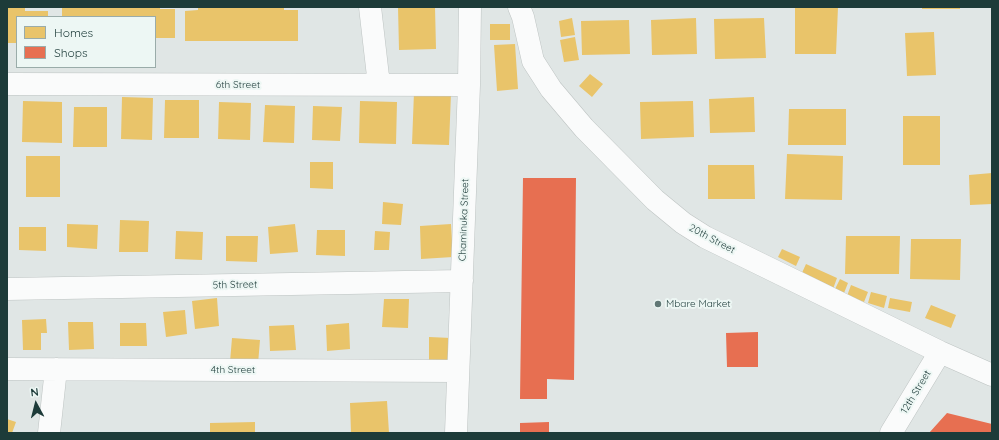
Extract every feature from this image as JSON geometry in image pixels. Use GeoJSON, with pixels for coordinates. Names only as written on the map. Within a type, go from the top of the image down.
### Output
{"type":"FeatureCollection","features":[{"type":"Feature","properties":{"kind":"street"},"geometry":{"type":"LineString","coordinates":[[370,7],[379,85]]}},
{"type":"Feature","properties":{"kind":"street","name":"Chaminuka Street"},"geometry":{"type":"LineString","coordinates":[[456,433],[469,85],[470,7]]}},
{"type":"Feature","properties":{"kind":"street","name":"20th Street"},"geometry":{"type":"LineString","coordinates":[[519,7],[523,17],[533,60],[551,88],[584,128],[655,200],[683,223],[705,237],[940,352],[992,375]]}},
{"type":"Feature","properties":{"kind":"street","name":"6th Street"},"geometry":{"type":"LineString","coordinates":[[7,84],[469,85]]}},
{"type":"Feature","properties":{"kind":"street","name":"5th Street"},"geometry":{"type":"LineString","coordinates":[[7,290],[462,281]]}},
{"type":"Feature","properties":{"kind":"street","name":"12th Street"},"geometry":{"type":"LineString","coordinates":[[891,433],[940,352]]}},
{"type":"Feature","properties":{"kind":"street","name":"4th Street"},"geometry":{"type":"LineString","coordinates":[[7,369],[458,371]]}},
{"type":"Feature","properties":{"kind":"street"},"geometry":{"type":"LineString","coordinates":[[49,433],[56,369]]}},
{"type":"Feature","properties":{"kind":"building: Homes"},"geometry":{"type":"Polygon","coordinates":[[[7,7],[25,7],[25,11],[48,11],[48,16],[16,16],[16,43],[7,43],[7,7]]]}},
{"type":"Feature","properties":{"kind":"building: Homes"},"geometry":{"type":"Polygon","coordinates":[[[160,7],[160,9],[175,9],[175,38],[156,38],[156,16],[62,16],[62,8],[160,7]]]}},
{"type":"Feature","properties":{"kind":"building: Homes"},"geometry":{"type":"Polygon","coordinates":[[[198,7],[284,7],[284,10],[298,10],[298,41],[185,41],[185,11],[198,10],[198,7]]]}},
{"type":"Feature","properties":{"kind":"building: Homes"},"geometry":{"type":"Polygon","coordinates":[[[398,7],[435,7],[436,49],[399,50],[398,7]]]}},
{"type":"Feature","properties":{"kind":"building: Homes"},"geometry":{"type":"Polygon","coordinates":[[[795,7],[838,7],[836,54],[795,54],[795,7]]]}},
{"type":"Feature","properties":{"kind":"building: Homes"},"geometry":{"type":"Polygon","coordinates":[[[922,7],[960,7],[960,9],[922,9],[922,7]]]}},
{"type":"Feature","properties":{"kind":"building: Homes"},"geometry":{"type":"Polygon","coordinates":[[[572,18],[575,35],[561,37],[559,21],[572,18]]]}},
{"type":"Feature","properties":{"kind":"building: Homes"},"geometry":{"type":"Polygon","coordinates":[[[696,18],[697,54],[652,55],[651,20],[696,18]]]}},
{"type":"Feature","properties":{"kind":"building: Homes"},"geometry":{"type":"Polygon","coordinates":[[[764,18],[766,58],[715,59],[714,19],[764,18]]]}},
{"type":"Feature","properties":{"kind":"building: Homes"},"geometry":{"type":"Polygon","coordinates":[[[629,20],[630,54],[582,55],[581,21],[629,20]]]}},
{"type":"Feature","properties":{"kind":"building: Homes"},"geometry":{"type":"Polygon","coordinates":[[[490,24],[510,24],[510,40],[490,40],[490,24]]]}},
{"type":"Feature","properties":{"kind":"building: Homes"},"geometry":{"type":"Polygon","coordinates":[[[934,32],[936,75],[907,76],[905,33],[934,32]]]}},
{"type":"Feature","properties":{"kind":"building: Homes"},"geometry":{"type":"Polygon","coordinates":[[[575,37],[579,60],[564,62],[560,40],[575,37]]]}},
{"type":"Feature","properties":{"kind":"building: Homes"},"geometry":{"type":"Polygon","coordinates":[[[515,44],[518,89],[497,91],[494,45],[515,44]]]}},
{"type":"Feature","properties":{"kind":"building: Homes"},"geometry":{"type":"Polygon","coordinates":[[[590,74],[603,84],[592,97],[579,86],[590,74]]]}},
{"type":"Feature","properties":{"kind":"building: Homes"},"geometry":{"type":"Polygon","coordinates":[[[414,92],[451,93],[449,145],[412,144],[414,92]]]}},
{"type":"Feature","properties":{"kind":"building: Homes"},"geometry":{"type":"Polygon","coordinates":[[[122,97],[153,98],[152,140],[121,139],[122,97]]]}},
{"type":"Feature","properties":{"kind":"building: Homes"},"geometry":{"type":"Polygon","coordinates":[[[754,97],[755,132],[710,133],[709,99],[754,97]]]}},
{"type":"Feature","properties":{"kind":"building: Homes"},"geometry":{"type":"Polygon","coordinates":[[[165,100],[199,100],[199,138],[164,138],[165,100]]]}},
{"type":"Feature","properties":{"kind":"building: Homes"},"geometry":{"type":"Polygon","coordinates":[[[23,101],[62,102],[62,143],[22,142],[23,101]]]}},
{"type":"Feature","properties":{"kind":"building: Homes"},"geometry":{"type":"Polygon","coordinates":[[[360,101],[397,102],[396,144],[359,143],[360,101]]]}},
{"type":"Feature","properties":{"kind":"building: Homes"},"geometry":{"type":"Polygon","coordinates":[[[693,101],[694,137],[641,139],[640,102],[693,101]]]}},
{"type":"Feature","properties":{"kind":"building: Homes"},"geometry":{"type":"Polygon","coordinates":[[[219,102],[251,103],[250,140],[218,139],[219,102]]]}},
{"type":"Feature","properties":{"kind":"building: Homes"},"geometry":{"type":"Polygon","coordinates":[[[265,105],[295,106],[294,143],[263,142],[265,105]]]}},
{"type":"Feature","properties":{"kind":"building: Homes"},"geometry":{"type":"Polygon","coordinates":[[[313,106],[342,107],[340,141],[312,140],[313,106]]]}},
{"type":"Feature","properties":{"kind":"building: Homes"},"geometry":{"type":"Polygon","coordinates":[[[74,107],[107,107],[107,147],[73,147],[74,107]]]}},
{"type":"Feature","properties":{"kind":"building: Homes"},"geometry":{"type":"Polygon","coordinates":[[[789,109],[846,109],[846,145],[788,145],[789,109]]]}},
{"type":"Feature","properties":{"kind":"building: Homes"},"geometry":{"type":"Polygon","coordinates":[[[903,116],[940,116],[940,165],[903,165],[903,116]]]}},
{"type":"Feature","properties":{"kind":"building: Homes"},"geometry":{"type":"Polygon","coordinates":[[[787,154],[843,156],[842,200],[785,199],[787,154]]]}},
{"type":"Feature","properties":{"kind":"building: Homes"},"geometry":{"type":"Polygon","coordinates":[[[26,156],[60,156],[60,197],[26,197],[26,156]]]}},
{"type":"Feature","properties":{"kind":"building: Homes"},"geometry":{"type":"Polygon","coordinates":[[[310,162],[333,162],[333,189],[310,188],[310,162]]]}},
{"type":"Feature","properties":{"kind":"building: Homes"},"geometry":{"type":"Polygon","coordinates":[[[708,165],[754,165],[755,199],[708,199],[708,165]]]}},
{"type":"Feature","properties":{"kind":"building: Homes"},"geometry":{"type":"Polygon","coordinates":[[[992,173],[992,204],[970,205],[969,175],[992,173]]]}},
{"type":"Feature","properties":{"kind":"building: Homes"},"geometry":{"type":"Polygon","coordinates":[[[383,202],[403,204],[401,225],[382,224],[383,202]]]}},
{"type":"Feature","properties":{"kind":"building: Homes"},"geometry":{"type":"Polygon","coordinates":[[[120,220],[149,221],[148,252],[119,252],[120,220]]]}},
{"type":"Feature","properties":{"kind":"building: Homes"},"geometry":{"type":"Polygon","coordinates":[[[67,224],[98,225],[97,249],[67,247],[67,224]]]}},
{"type":"Feature","properties":{"kind":"building: Homes"},"geometry":{"type":"Polygon","coordinates":[[[295,224],[298,252],[270,254],[268,227],[295,224]]]}},
{"type":"Feature","properties":{"kind":"building: Homes"},"geometry":{"type":"Polygon","coordinates":[[[451,224],[453,257],[421,259],[420,226],[451,224]]]}},
{"type":"Feature","properties":{"kind":"building: Homes"},"geometry":{"type":"Polygon","coordinates":[[[19,227],[46,227],[46,251],[19,250],[19,227]]]}},
{"type":"Feature","properties":{"kind":"building: Homes"},"geometry":{"type":"Polygon","coordinates":[[[317,230],[345,230],[345,256],[316,255],[317,230]]]}},
{"type":"Feature","properties":{"kind":"building: Homes"},"geometry":{"type":"Polygon","coordinates":[[[176,231],[203,232],[202,260],[175,259],[176,231]]]}},
{"type":"Feature","properties":{"kind":"building: Homes"},"geometry":{"type":"Polygon","coordinates":[[[375,231],[390,232],[389,250],[374,250],[375,231]]]}},
{"type":"Feature","properties":{"kind":"building: Homes"},"geometry":{"type":"Polygon","coordinates":[[[226,236],[258,236],[257,262],[226,261],[226,236]]]}},
{"type":"Feature","properties":{"kind":"building: Homes"},"geometry":{"type":"Polygon","coordinates":[[[846,236],[900,236],[899,274],[845,274],[846,236]]]}},
{"type":"Feature","properties":{"kind":"building: Homes"},"geometry":{"type":"Polygon","coordinates":[[[911,239],[961,239],[960,280],[910,279],[911,239]]]}},
{"type":"Feature","properties":{"kind":"building: Homes"},"geometry":{"type":"Polygon","coordinates":[[[782,249],[800,257],[796,266],[778,257],[782,249]]]}},
{"type":"Feature","properties":{"kind":"building: Homes"},"geometry":{"type":"Polygon","coordinates":[[[806,264],[837,278],[833,289],[801,275],[806,264]]]}},
{"type":"Feature","properties":{"kind":"building: Homes"},"geometry":{"type":"Polygon","coordinates":[[[840,279],[848,283],[844,293],[835,289],[840,279]]]}},
{"type":"Feature","properties":{"kind":"building: Homes"},"geometry":{"type":"Polygon","coordinates":[[[851,285],[868,292],[864,302],[847,296],[851,285]]]}},
{"type":"Feature","properties":{"kind":"building: Homes"},"geometry":{"type":"Polygon","coordinates":[[[871,292],[887,296],[884,308],[868,303],[871,292]]]}},
{"type":"Feature","properties":{"kind":"building: Homes"},"geometry":{"type":"Polygon","coordinates":[[[217,298],[219,326],[195,329],[192,301],[217,298]]]}},
{"type":"Feature","properties":{"kind":"building: Homes"},"geometry":{"type":"Polygon","coordinates":[[[890,298],[912,302],[910,312],[888,308],[890,298]]]}},
{"type":"Feature","properties":{"kind":"building: Homes"},"geometry":{"type":"Polygon","coordinates":[[[384,299],[409,299],[408,328],[382,327],[384,299]]]}},
{"type":"Feature","properties":{"kind":"building: Homes"},"geometry":{"type":"Polygon","coordinates":[[[931,305],[956,315],[951,328],[925,318],[931,305]]]}},
{"type":"Feature","properties":{"kind":"building: Homes"},"geometry":{"type":"Polygon","coordinates":[[[185,310],[187,334],[166,337],[163,312],[185,310]]]}},
{"type":"Feature","properties":{"kind":"building: Homes"},"geometry":{"type":"Polygon","coordinates":[[[46,319],[47,333],[41,333],[41,350],[23,350],[22,320],[46,319]]]}},
{"type":"Feature","properties":{"kind":"building: Homes"},"geometry":{"type":"Polygon","coordinates":[[[68,322],[93,322],[94,349],[69,350],[68,322]]]}},
{"type":"Feature","properties":{"kind":"building: Homes"},"geometry":{"type":"Polygon","coordinates":[[[120,323],[146,323],[147,346],[120,346],[120,323]]]}},
{"type":"Feature","properties":{"kind":"building: Homes"},"geometry":{"type":"Polygon","coordinates":[[[349,323],[350,349],[327,351],[326,325],[349,323]]]}},
{"type":"Feature","properties":{"kind":"building: Homes"},"geometry":{"type":"Polygon","coordinates":[[[294,325],[296,350],[270,351],[269,326],[294,325]]]}},
{"type":"Feature","properties":{"kind":"building: Homes"},"geometry":{"type":"Polygon","coordinates":[[[429,337],[451,338],[450,364],[429,363],[429,337]]]}},
{"type":"Feature","properties":{"kind":"building: Homes"},"geometry":{"type":"Polygon","coordinates":[[[232,338],[260,340],[258,364],[230,362],[232,338]]]}},
{"type":"Feature","properties":{"kind":"building: Homes"},"geometry":{"type":"Polygon","coordinates":[[[387,401],[389,433],[351,433],[350,403],[387,401]]]}},
{"type":"Feature","properties":{"kind":"building: Homes"},"geometry":{"type":"Polygon","coordinates":[[[7,419],[16,422],[12,433],[7,433],[7,419]]]}},
{"type":"Feature","properties":{"kind":"building: Homes"},"geometry":{"type":"Polygon","coordinates":[[[255,422],[255,433],[210,433],[210,423],[255,422]]]}},
{"type":"Feature","properties":{"kind":"building: Shops"},"geometry":{"type":"Polygon","coordinates":[[[523,178],[576,178],[574,380],[547,379],[547,399],[520,399],[523,178]]]}},
{"type":"Feature","properties":{"kind":"building: Shops"},"geometry":{"type":"Polygon","coordinates":[[[758,332],[758,367],[727,367],[726,333],[758,332]]]}},
{"type":"Feature","properties":{"kind":"building: Shops"},"geometry":{"type":"Polygon","coordinates":[[[947,413],[992,424],[992,433],[929,433],[947,413]]]}},
{"type":"Feature","properties":{"kind":"building: Shops"},"geometry":{"type":"Polygon","coordinates":[[[549,422],[549,433],[520,433],[520,423],[549,422]]]}},
{"type":"Feature","properties":{"kind":"place","name":"Mbare Market"},"geometry":{"type":"Point","coordinates":[658,304]}}]}
